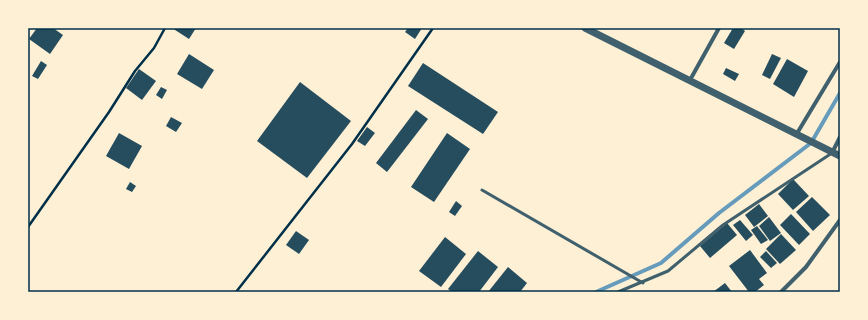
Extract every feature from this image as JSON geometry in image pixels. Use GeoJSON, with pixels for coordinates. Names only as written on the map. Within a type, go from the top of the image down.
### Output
{"type":"FeatureCollection","features":[{"type":"Feature","properties":{"kind":"street"},"geometry":{"type":"LineString","coordinates":[[585,28],[690,80],[797,136],[840,156]]}},
{"type":"Feature","properties":{"kind":"street"},"geometry":{"type":"LineString","coordinates":[[690,80],[719,28]]}},
{"type":"Feature","properties":{"kind":"street"},"geometry":{"type":"LineString","coordinates":[[797,136],[840,62]]}},
{"type":"Feature","properties":{"kind":"street"},"geometry":{"type":"LineString","coordinates":[[832,153],[840,137]]}},
{"type":"Feature","properties":{"kind":"street"},"geometry":{"type":"LineString","coordinates":[[781,292],[806,267],[840,220]]}},
{"type":"Feature","properties":{"kind":"lane"},"geometry":{"type":"LineString","coordinates":[[618,292],[643,283],[668,271],[724,225],[832,153]]}},
{"type":"Feature","properties":{"kind":"lane"},"geometry":{"type":"LineString","coordinates":[[482,190],[643,283]]}},
{"type":"Feature","properties":{"kind":"path"},"geometry":{"type":"LineString","coordinates":[[28,227],[109,112],[135,71],[154,48],[165,28]]}},
{"type":"Feature","properties":{"kind":"path"},"geometry":{"type":"LineString","coordinates":[[236,292],[352,144],[433,28]]}},
{"type":"Feature","properties":{"kind":"building"},"geometry":{"type":"Polygon","coordinates":[[[37,28],[53,28],[63,35],[50,54],[29,39],[37,28]]]}},
{"type":"Feature","properties":{"kind":"building"},"geometry":{"type":"Polygon","coordinates":[[[172,28],[196,28],[189,39],[172,28]]]}},
{"type":"Feature","properties":{"kind":"building"},"geometry":{"type":"Polygon","coordinates":[[[408,28],[422,28],[415,39],[405,32],[408,28]]]}},
{"type":"Feature","properties":{"kind":"building"},"geometry":{"type":"Polygon","coordinates":[[[733,28],[741,28],[745,31],[734,49],[724,43],[733,28]]]}},
{"type":"Feature","properties":{"kind":"building"},"geometry":{"type":"Polygon","coordinates":[[[189,54],[214,70],[202,89],[177,74],[189,54]]]}},
{"type":"Feature","properties":{"kind":"building"},"geometry":{"type":"Polygon","coordinates":[[[772,54],[781,58],[770,79],[762,75],[772,54]]]}},
{"type":"Feature","properties":{"kind":"building"},"geometry":{"type":"Polygon","coordinates":[[[787,59],[808,71],[794,97],[773,84],[787,59]]]}},
{"type":"Feature","properties":{"kind":"building"},"geometry":{"type":"Polygon","coordinates":[[[41,61],[47,65],[38,79],[32,76],[41,61]]]}},
{"type":"Feature","properties":{"kind":"building"},"geometry":{"type":"Polygon","coordinates":[[[423,63],[498,112],[483,134],[408,86],[423,63]]]}},
{"type":"Feature","properties":{"kind":"building"},"geometry":{"type":"Polygon","coordinates":[[[726,68],[739,74],[735,81],[723,74],[726,68]]]}},
{"type":"Feature","properties":{"kind":"building"},"geometry":{"type":"Polygon","coordinates":[[[139,69],[156,81],[142,100],[126,88],[139,69]]]}},
{"type":"Feature","properties":{"kind":"building"},"geometry":{"type":"Polygon","coordinates":[[[300,82],[351,121],[307,178],[257,141],[300,82]]]}},
{"type":"Feature","properties":{"kind":"building"},"geometry":{"type":"Polygon","coordinates":[[[161,87],[167,90],[162,99],[156,95],[161,87]]]}},
{"type":"Feature","properties":{"kind":"building"},"geometry":{"type":"Polygon","coordinates":[[[416,110],[428,119],[387,172],[376,163],[416,110]]]}},
{"type":"Feature","properties":{"kind":"building"},"geometry":{"type":"Polygon","coordinates":[[[171,117],[182,123],[176,132],[166,126],[171,117]]]}},
{"type":"Feature","properties":{"kind":"building"},"geometry":{"type":"Polygon","coordinates":[[[367,127],[375,133],[365,146],[357,141],[367,127]]]}},
{"type":"Feature","properties":{"kind":"building"},"geometry":{"type":"Polygon","coordinates":[[[119,133],[142,146],[129,169],[106,156],[119,133]]]}},
{"type":"Feature","properties":{"kind":"building"},"geometry":{"type":"Polygon","coordinates":[[[447,133],[470,149],[434,202],[411,187],[447,133]]]}},
{"type":"Feature","properties":{"kind":"building"},"geometry":{"type":"Polygon","coordinates":[[[793,179],[809,196],[793,210],[778,194],[793,179]]]}},
{"type":"Feature","properties":{"kind":"building"},"geometry":{"type":"Polygon","coordinates":[[[130,182],[136,186],[132,192],[126,189],[130,182]]]}},
{"type":"Feature","properties":{"kind":"building"},"geometry":{"type":"Polygon","coordinates":[[[812,197],[830,215],[813,231],[796,212],[812,197]]]}},
{"type":"Feature","properties":{"kind":"building"},"geometry":{"type":"Polygon","coordinates":[[[456,201],[462,206],[455,216],[449,212],[456,201]]]}},
{"type":"Feature","properties":{"kind":"building"},"geometry":{"type":"Polygon","coordinates":[[[759,204],[768,216],[754,227],[745,215],[759,204]]]}},
{"type":"Feature","properties":{"kind":"building"},"geometry":{"type":"Polygon","coordinates":[[[791,214],[810,234],[799,245],[780,225],[791,214]]]}},
{"type":"Feature","properties":{"kind":"building"},"geometry":{"type":"Polygon","coordinates":[[[769,217],[781,233],[770,241],[759,226],[769,217]]]}},
{"type":"Feature","properties":{"kind":"building"},"geometry":{"type":"Polygon","coordinates":[[[740,220],[753,235],[746,241],[733,225],[740,220]]]}},
{"type":"Feature","properties":{"kind":"building"},"geometry":{"type":"Polygon","coordinates":[[[727,223],[737,235],[710,258],[700,246],[727,223]]]}},
{"type":"Feature","properties":{"kind":"building"},"geometry":{"type":"Polygon","coordinates":[[[757,226],[768,240],[761,244],[751,230],[757,226]]]}},
{"type":"Feature","properties":{"kind":"building"},"geometry":{"type":"Polygon","coordinates":[[[296,231],[309,240],[299,254],[286,245],[296,231]]]}},
{"type":"Feature","properties":{"kind":"building"},"geometry":{"type":"Polygon","coordinates":[[[781,234],[796,250],[780,264],[766,249],[781,234]]]}},
{"type":"Feature","properties":{"kind":"building"},"geometry":{"type":"Polygon","coordinates":[[[445,237],[466,254],[441,287],[419,271],[445,237]]]}},
{"type":"Feature","properties":{"kind":"building"},"geometry":{"type":"Polygon","coordinates":[[[750,250],[767,273],[759,279],[764,285],[755,292],[749,292],[729,266],[750,250]]]}},
{"type":"Feature","properties":{"kind":"building"},"geometry":{"type":"Polygon","coordinates":[[[478,251],[498,267],[479,292],[452,292],[448,289],[478,251]]]}},
{"type":"Feature","properties":{"kind":"building"},"geometry":{"type":"Polygon","coordinates":[[[766,251],[777,263],[771,268],[760,257],[766,251]]]}},
{"type":"Feature","properties":{"kind":"building"},"geometry":{"type":"Polygon","coordinates":[[[508,267],[527,283],[520,292],[488,292],[508,267]]]}},
{"type":"Feature","properties":{"kind":"building"},"geometry":{"type":"Polygon","coordinates":[[[725,283],[732,292],[713,292],[725,283]]]}},
{"type":"Feature","properties":{"kind":"waterway"},"geometry":{"type":"LineString","coordinates":[[596,292],[661,263],[719,213],[811,143],[840,93]]}}]}
